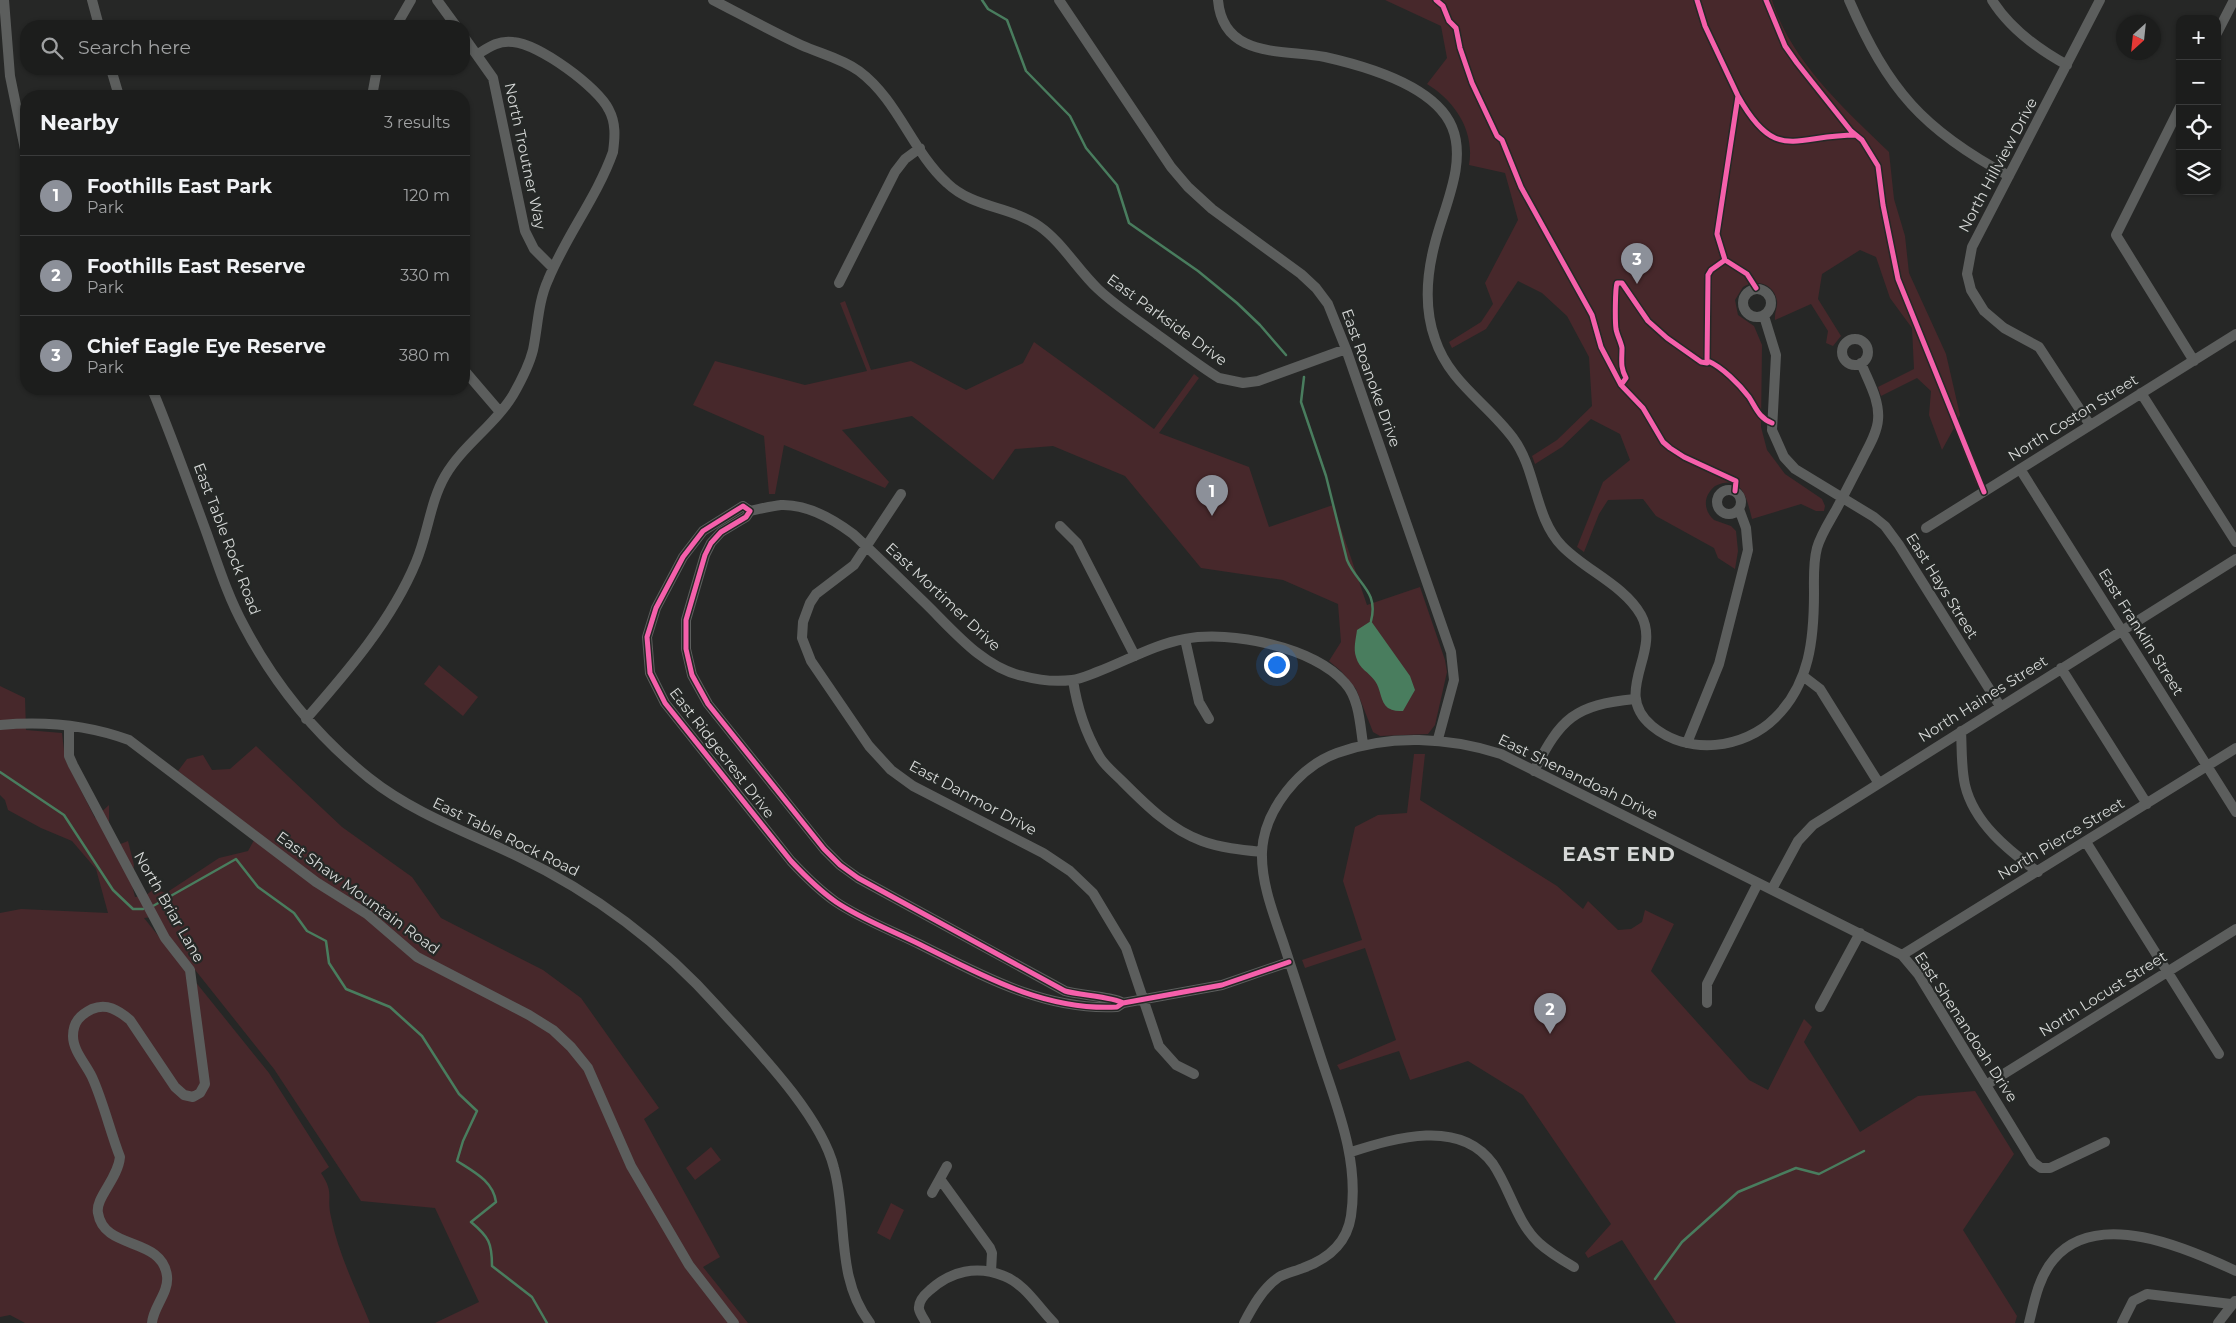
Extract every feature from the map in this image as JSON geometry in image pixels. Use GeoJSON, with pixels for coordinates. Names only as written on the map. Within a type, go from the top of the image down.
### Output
{"type":"FeatureCollection","features":[{"type":"Feature","properties":{"kind":"street"},"geometry":{"type":"LineString","coordinates":[[4,0],[10,76],[20,110]]}},
{"type":"Feature","properties":{"kind":"street"},"geometry":{"type":"LineString","coordinates":[[92,0],[97,20]]}},
{"type":"Feature","properties":{"kind":"street"},"geometry":{"type":"LineString","coordinates":[[399,20],[411,0]]}},
{"type":"Feature","properties":{"kind":"street"},"geometry":{"type":"LineString","coordinates":[[437,0],[452,20]]}},
{"type":"Feature","properties":{"kind":"street","name":"East Parkside Drive"},"geometry":{"type":"LineString","coordinates":[[713,0],[801,45],[843,61],[860,73],[877,87],[930,164],[954,189],[980,204],[1018,215],[1037,224],[1052,235],[1098,289],[1220,378],[1230,382],[1249,383],[1346,349]]}},
{"type":"Feature","properties":{"kind":"street","name":"East Roanoke Drive"},"geometry":{"type":"LineString","coordinates":[[1059,0],[1182,180],[1212,209],[1301,274],[1316,288],[1328,304],[1346,349],[1451,652],[1454,680],[1438,739]]}},
{"type":"Feature","properties":{"kind":"street"},"geometry":{"type":"LineString","coordinates":[[1218,0],[1223,21],[1232,34],[1246,44],[1263,50],[1324,57],[1358,66],[1402,83],[1430,98],[1445,112],[1454,130],[1457,160],[1429,272],[1428,302],[1434,337],[1459,382],[1514,438],[1527,464],[1547,524],[1562,546],[1622,594],[1642,616],[1647,643],[1637,678],[1634,699],[1640,714],[1649,724],[1667,736],[1687,743],[1722,744],[1754,734],[1781,712],[1803,676],[1813,637],[1816,550],[1870,445],[1878,420],[1875,395],[1861,363]]}},
{"type":"Feature","properties":{"kind":"street"},"geometry":{"type":"LineString","coordinates":[[1849,0],[1872,51],[1914,109],[1952,142],[2009,176]]}},
{"type":"Feature","properties":{"kind":"street"},"geometry":{"type":"LineString","coordinates":[[1992,0],[2023,36],[2067,65]]}},
{"type":"Feature","properties":{"kind":"street","name":"North Hillview Drive"},"geometry":{"type":"LineString","coordinates":[[2090,425],[2039,347],[2004,328],[1984,311],[1971,290],[1967,274],[1972,247],[2100,0]]}},
{"type":"Feature","properties":{"kind":"street"},"geometry":{"type":"LineString","coordinates":[[2221,25],[2234,0]]}},
{"type":"Feature","properties":{"kind":"street"},"geometry":{"type":"LineString","coordinates":[[306,719],[332,689],[385,620],[402,592],[417,560],[444,477],[457,458],[512,397],[528,366],[543,292],[553,268],[609,163],[615,138],[610,112],[594,89],[541,51],[525,44],[512,42],[498,43],[478,54]]}},
{"type":"Feature","properties":{"kind":"street","name":"North Troutner Way"},"geometry":{"type":"LineString","coordinates":[[470,44],[488,69],[496,88],[524,231],[534,249],[553,268]]}},
{"type":"Feature","properties":{"kind":"street"},"geometry":{"type":"LineString","coordinates":[[113,75],[117,90]]}},
{"type":"Feature","properties":{"kind":"street"},"geometry":{"type":"LineString","coordinates":[[373,90],[376,75]]}},
{"type":"Feature","properties":{"kind":"street"},"geometry":{"type":"LineString","coordinates":[[2176,115],[2116,236],[2194,361]]}},
{"type":"Feature","properties":{"kind":"street"},"geometry":{"type":"LineString","coordinates":[[838,283],[895,172],[905,159],[920,148]]}},
{"type":"Feature","properties":{"kind":"street","name":"East Hays Street"},"geometry":{"type":"LineString","coordinates":[[1764,316],[1776,355],[1772,417],[1776,442],[1784,456],[1795,469],[1874,517],[1893,536],[2000,706]]}},
{"type":"Feature","properties":{"kind":"street","name":"North Coston Street"},"geometry":{"type":"LineString","coordinates":[[1926,528],[2236,334]]}},
{"type":"Feature","properties":{"kind":"street"},"geometry":{"type":"LineString","coordinates":[[470,377],[500,412]]}},
{"type":"Feature","properties":{"kind":"street"},"geometry":{"type":"LineString","coordinates":[[2141,393],[2236,542]]}},
{"type":"Feature","properties":{"kind":"street","name":"East Table Rock Road"},"geometry":{"type":"LineString","coordinates":[[154,395],[242,624],[268,668],[306,719],[323,737],[371,779],[424,814],[518,856],[570,883],[622,918],[672,960],[717,1005],[790,1088],[822,1139],[834,1167],[845,1266],[862,1313],[870,1323]]}},
{"type":"Feature","properties":{"kind":"street","name":"East Franklin Street"},"geometry":{"type":"LineString","coordinates":[[2020,469],[2236,812]]}},
{"type":"Feature","properties":{"kind":"street","name":"East Danmor Drive"},"geometry":{"type":"LineString","coordinates":[[901,494],[854,565],[816,594],[810,603],[803,622],[802,638],[811,660],[869,746],[891,770],[914,786],[1043,853],[1070,870],[1093,893],[1126,948],[1159,1046],[1176,1065],[1194,1074]]}},
{"type":"Feature","properties":{"kind":"street","name":"East Mortimer Drive"},"geometry":{"type":"LineString","coordinates":[[750,511],[782,505],[808,509],[834,520],[866,546],[969,646],[994,664],[1020,676],[1049,681],[1073,680],[1185,638],[1224,637],[1249,640],[1278,647],[1327,668],[1345,683],[1355,700],[1363,744]]}},
{"type":"Feature","properties":{"kind":"street","name":"East Ridgecrest Drive"},"geometry":{"type":"LineString","coordinates":[[1123,1003],[1117,998],[1086,997],[1065,991],[858,878],[840,865],[824,849],[708,704],[692,675],[686,649],[686,620],[710,543],[720,532],[746,517],[750,511],[743,506],[726,515],[693,542],[656,608],[647,637],[650,673],[665,703],[791,861],[812,884],[837,903],[998,983],[1028,994],[1082,1007],[1117,1008],[1123,1003],[1222,985],[1289,962]]}},
{"type":"Feature","properties":{"kind":"street"},"geometry":{"type":"LineString","coordinates":[[1687,743],[1719,664],[1748,550],[1746,528],[1739,509]]}},
{"type":"Feature","properties":{"kind":"street"},"geometry":{"type":"LineString","coordinates":[[1060,526],[1077,543],[1136,656]]}},
{"type":"Feature","properties":{"kind":"street","name":"North Haines Street"},"geometry":{"type":"LineString","coordinates":[[1772,890],[1804,833],[1812,825],[2236,559]]}},
{"type":"Feature","properties":{"kind":"street"},"geometry":{"type":"LineString","coordinates":[[1185,638],[1199,702],[1209,719]]}},
{"type":"Feature","properties":{"kind":"street"},"geometry":{"type":"LineString","coordinates":[[2061,668],[2147,804]]}},
{"type":"Feature","properties":{"kind":"street"},"geometry":{"type":"LineString","coordinates":[[1803,676],[1820,689],[1878,782]]}},
{"type":"Feature","properties":{"kind":"street"},"geometry":{"type":"LineString","coordinates":[[1073,680],[1075,699],[1084,728],[1100,758],[1146,806],[1172,826],[1200,841],[1216,846],[1262,852]]}},
{"type":"Feature","properties":{"kind":"street"},"geometry":{"type":"LineString","coordinates":[[1534,771],[1552,737],[1575,715],[1599,703],[1634,699]]}},
{"type":"Feature","properties":{"kind":"street","name":"East Shaw Mountain Road"},"geometry":{"type":"LineString","coordinates":[[0,725],[36,724],[69,726],[108,732],[129,740],[316,882],[367,914],[417,957],[529,1015],[553,1030],[571,1047],[591,1075],[631,1166],[690,1265],[734,1323]]}},
{"type":"Feature","properties":{"kind":"street","name":"North Briar Lane"},"geometry":{"type":"LineString","coordinates":[[69,726],[69,756],[165,938],[190,970],[205,1084],[200,1093],[194,1097],[184,1095],[175,1088],[130,1020],[120,1011],[106,1006],[94,1008],[82,1015],[75,1023],[73,1036],[76,1048],[92,1078],[120,1157],[119,1170],[100,1200],[97,1211],[100,1222],[115,1238],[147,1248],[165,1266],[168,1278],[152,1323]]}},
{"type":"Feature","properties":{"kind":"street"},"geometry":{"type":"LineString","coordinates":[[1961,730],[1965,785],[1972,803],[1995,837],[2014,855],[2038,872]]}},
{"type":"Feature","properties":{"kind":"street","name":"East Shenandoah Drive"},"geometry":{"type":"LineString","coordinates":[[1244,1323],[1256,1300],[1279,1277],[1313,1264],[1340,1246],[1349,1228],[1354,1185],[1350,1152],[1340,1112],[1268,898],[1262,852],[1273,813],[1295,781],[1312,766],[1330,756],[1363,744],[1438,739],[1486,749],[1534,771],[1902,955],[1918,974],[2033,1162],[2041,1168],[2050,1168],[2105,1142]]}},
{"type":"Feature","properties":{"kind":"street","name":"North Pierce Street"},"geometry":{"type":"LineString","coordinates":[[1902,955],[1968,912],[2038,872],[2236,748]]}},
{"type":"Feature","properties":{"kind":"street"},"geometry":{"type":"LineString","coordinates":[[2086,842],[2219,1054]]}},
{"type":"Feature","properties":{"kind":"street"},"geometry":{"type":"LineString","coordinates":[[1706,1004],[1707,984],[1758,883]]}},
{"type":"Feature","properties":{"kind":"street","name":"North Locust Street"},"geometry":{"type":"LineString","coordinates":[[1986,1085],[2236,929]]}},
{"type":"Feature","properties":{"kind":"street"},"geometry":{"type":"LineString","coordinates":[[1820,1007],[1860,933]]}},
{"type":"Feature","properties":{"kind":"street"},"geometry":{"type":"LineString","coordinates":[[1350,1152],[1415,1136],[1447,1136],[1469,1144],[1492,1164],[1527,1228],[1538,1242],[1554,1255],[1574,1267]]}},
{"type":"Feature","properties":{"kind":"street"},"geometry":{"type":"LineString","coordinates":[[932,1194],[947,1166]]}},
{"type":"Feature","properties":{"kind":"street"},"geometry":{"type":"LineString","coordinates":[[940,1179],[990,1248],[992,1253],[991,1272]]}},
{"type":"Feature","properties":{"kind":"street"},"geometry":{"type":"LineString","coordinates":[[2030,1323],[2038,1291],[2053,1259],[2068,1247],[2103,1234],[2123,1235],[2160,1242],[2198,1253],[2236,1271]]}},
{"type":"Feature","properties":{"kind":"street"},"geometry":{"type":"LineString","coordinates":[[926,1323],[920,1310],[920,1302],[925,1294],[937,1283],[958,1273],[974,1270],[991,1272],[1017,1283],[1054,1323]]}},
{"type":"Feature","properties":{"kind":"street"},"geometry":{"type":"LineString","coordinates":[[2122,1323],[2133,1301],[2148,1294],[2233,1302]]}},
{"type":"Feature","properties":{"kind":"street"},"geometry":{"type":"LineString","coordinates":[[2218,1323],[2233,1302]]}},
{"type":"Feature","properties":{"kind":"shaded area"},"geometry":{"type":"Polygon","coordinates":[[[1385,0],[1772,0],[1780,22],[1805,63],[1837,101],[1889,152],[1894,199],[1905,236],[1909,273],[1946,354],[1960,415],[1957,421],[1978,473],[1983,480],[1976,484],[1954,428],[1942,450],[1929,415],[1931,391],[1917,378],[1881,396],[1878,387],[1914,369],[1912,328],[1890,298],[1876,257],[1860,250],[1822,274],[1818,299],[1841,336],[1833,346],[1826,343],[1828,331],[1811,304],[1775,320],[1777,303],[1775,295],[1764,284],[1759,283],[1743,287],[1735,300],[1738,315],[1754,326],[1762,345],[1761,427],[1767,450],[1785,474],[1822,499],[1825,506],[1824,511],[1816,511],[1801,504],[1752,519],[1748,504],[1742,490],[1738,486],[1732,483],[1724,483],[1715,486],[1708,494],[1706,507],[1714,520],[1731,526],[1736,531],[1738,551],[1735,569],[1718,558],[1714,548],[1656,516],[1643,499],[1608,500],[1599,514],[1584,552],[1577,547],[1603,482],[1630,460],[1620,434],[1591,419],[1562,447],[1535,464],[1532,456],[1557,440],[1592,406],[1589,357],[1567,316],[1542,293],[1518,281],[1486,329],[1452,348],[1449,342],[1481,322],[1493,304],[1485,283],[1518,220],[1505,173],[1469,165],[1469,140],[1461,118],[1446,99],[1427,84],[1447,58],[1441,26],[1385,0]]]}},
{"type":"Feature","properties":{"kind":"shaded area"},"geometry":{"type":"Polygon","coordinates":[[[845,301],[871,370],[911,361],[966,390],[1023,363],[1034,342],[1154,429],[1194,374],[1199,378],[1159,433],[1249,467],[1269,527],[1333,505],[1367,605],[1420,587],[1445,660],[1447,672],[1435,725],[1428,734],[1380,736],[1373,732],[1356,689],[1341,671],[1329,661],[1341,642],[1338,604],[1283,580],[1201,568],[1125,476],[1053,446],[1015,449],[993,480],[912,416],[842,430],[889,482],[885,488],[784,445],[775,494],[769,494],[764,436],[693,405],[715,361],[805,385],[867,371],[840,303],[845,301]]]}},
{"type":"Feature","properties":{"kind":"shaded area"},"geometry":{"type":"Polygon","coordinates":[[[1371,621],[1410,676],[1415,690],[1403,711],[1392,710],[1385,705],[1375,681],[1357,661],[1355,644],[1357,630],[1371,621]]]}},
{"type":"Feature","properties":{"kind":"shaded area"},"geometry":{"type":"Polygon","coordinates":[[[439,665],[478,697],[463,716],[424,684],[439,665]]]}},
{"type":"Feature","properties":{"kind":"shaded area"},"geometry":{"type":"Polygon","coordinates":[[[0,686],[25,698],[26,730],[62,733],[65,759],[95,818],[109,805],[109,841],[113,847],[128,841],[134,865],[132,885],[135,897],[145,896],[154,889],[166,893],[219,858],[248,851],[258,833],[178,771],[187,759],[203,755],[212,770],[230,769],[256,746],[342,827],[412,877],[441,918],[543,970],[581,998],[659,1108],[644,1119],[720,1257],[703,1267],[748,1323],[435,1323],[479,1302],[435,1208],[361,1201],[274,1069],[153,917],[144,918],[269,1073],[329,1167],[321,1173],[328,1186],[334,1230],[348,1271],[370,1323],[25,1323],[10,1315],[0,1317],[0,913],[21,909],[108,913],[96,869],[72,841],[41,828],[8,810],[5,800],[0,795],[0,686]]]}},
{"type":"Feature","properties":{"kind":"shaded area"},"geometry":{"type":"Polygon","coordinates":[[[1414,754],[1425,754],[1420,800],[1557,886],[1583,909],[1588,901],[1618,930],[1631,929],[1642,922],[1645,910],[1674,924],[1651,971],[1749,1080],[1768,1090],[1804,1019],[1812,1027],[1804,1042],[1860,1132],[1918,1096],[1975,1091],[2014,1154],[1963,1230],[2017,1316],[2015,1323],[1676,1323],[1622,1240],[1588,1258],[1585,1253],[1611,1224],[1523,1095],[1468,1061],[1410,1080],[1399,1051],[1340,1070],[1337,1065],[1396,1040],[1365,948],[1305,968],[1302,960],[1362,940],[1343,881],[1355,827],[1378,815],[1407,813],[1414,754]]]}},
{"type":"Feature","properties":{"kind":"shaded area"},"geometry":{"type":"Polygon","coordinates":[[[711,1147],[721,1160],[695,1180],[686,1168],[711,1147]]]}},
{"type":"Feature","properties":{"kind":"shaded area"},"geometry":{"type":"Polygon","coordinates":[[[891,1203],[904,1210],[890,1240],[877,1233],[891,1203]]]}},
{"type":"Feature","properties":{"kind":"waterway"},"geometry":{"type":"LineString","coordinates":[[982,0],[988,9],[1007,20],[1026,71],[1070,116],[1086,148],[1117,185],[1129,223],[1198,271],[1237,303],[1260,325],[1286,355]]}},
{"type":"Feature","properties":{"kind":"waterway"},"geometry":{"type":"LineString","coordinates":[[1304,377],[1301,402],[1326,476],[1347,560],[1370,595],[1373,611],[1371,621]]}},
{"type":"Feature","properties":{"kind":"waterway"},"geometry":{"type":"LineString","coordinates":[[0,772],[64,815],[113,890],[133,909],[143,909]]}},
{"type":"Feature","properties":{"kind":"waterway"},"geometry":{"type":"LineString","coordinates":[[153,906],[236,859],[258,887],[294,913],[307,931],[326,941],[329,963],[346,989],[390,1007],[422,1036],[459,1094],[477,1111],[463,1141],[457,1161],[476,1173],[487,1183],[496,1202],[471,1222],[486,1236],[490,1246],[492,1266],[532,1297],[547,1323]]}},
{"type":"Feature","properties":{"kind":"waterway"},"geometry":{"type":"LineString","coordinates":[[1655,1279],[1682,1242],[1738,1192],[1796,1168],[1819,1174],[1864,1151]]}},
{"type":"Feature","properties":{"kind":"cycle path"},"geometry":{"type":"LineString","coordinates":[[1436,0],[1443,6],[1449,21],[1456,28],[1460,48],[1472,83],[1497,136],[1502,140],[1521,187],[1592,315],[1601,347],[1621,385],[1626,378],[1622,367],[1622,348],[1616,329],[1617,283],[1622,283],[1648,321],[1667,338],[1701,362],[1707,363],[1708,275],[1711,270],[1725,260]]}},
{"type":"Feature","properties":{"kind":"cycle path"},"geometry":{"type":"LineString","coordinates":[[1697,0],[1705,26],[1738,96],[1717,234],[1725,260],[1747,274],[1756,288]]}},
{"type":"Feature","properties":{"kind":"cycle path"},"geometry":{"type":"LineString","coordinates":[[1766,0],[1785,46],[1851,131],[1862,140],[1878,166],[1883,205],[1898,279],[1984,492]]}},
{"type":"Feature","properties":{"kind":"cycle path"},"geometry":{"type":"LineString","coordinates":[[1738,96],[1751,117],[1764,131],[1776,138],[1788,141],[1801,141],[1856,135]]}},
{"type":"Feature","properties":{"kind":"cycle path"},"geometry":{"type":"LineString","coordinates":[[1708,361],[1719,367],[1735,381],[1761,415],[1772,423]]}},
{"type":"Feature","properties":{"kind":"cycle path"},"geometry":{"type":"LineString","coordinates":[[1621,385],[1643,408],[1663,442],[1684,457],[1736,481],[1735,491]]}},
{"type":"Feature","properties":{"kind":"cycle path"},"geometry":{"type":"LineString","coordinates":[[1123,1003],[1112,999],[1065,991],[858,878],[840,865],[824,849],[708,704],[692,675],[686,649],[686,620],[705,555],[711,543],[721,532],[746,517],[750,511],[743,506],[703,531],[683,557],[656,608],[647,637],[650,673],[665,703],[791,861],[812,883],[836,902],[866,919],[1015,989],[1040,997],[1090,1007],[1117,1007],[1123,1003],[1222,985],[1289,962]]}},
{"type":"Feature","properties":{"kind":"place","name":"Chief Eagle Eye Reserve"},"geometry":{"type":"Point","coordinates":[1637,284]}},
{"type":"Feature","properties":{"kind":"place","name":"Foothills East Park"},"geometry":{"type":"Point","coordinates":[1212,516]}},
{"type":"Feature","properties":{"kind":"place","name":"Foothills East Reserve"},"geometry":{"type":"Point","coordinates":[1550,1034]}},
{"type":"Feature","properties":{"kind":"district","name":"EAST END"},"geometry":{"type":"Point","coordinates":[1619,854]}}]}
